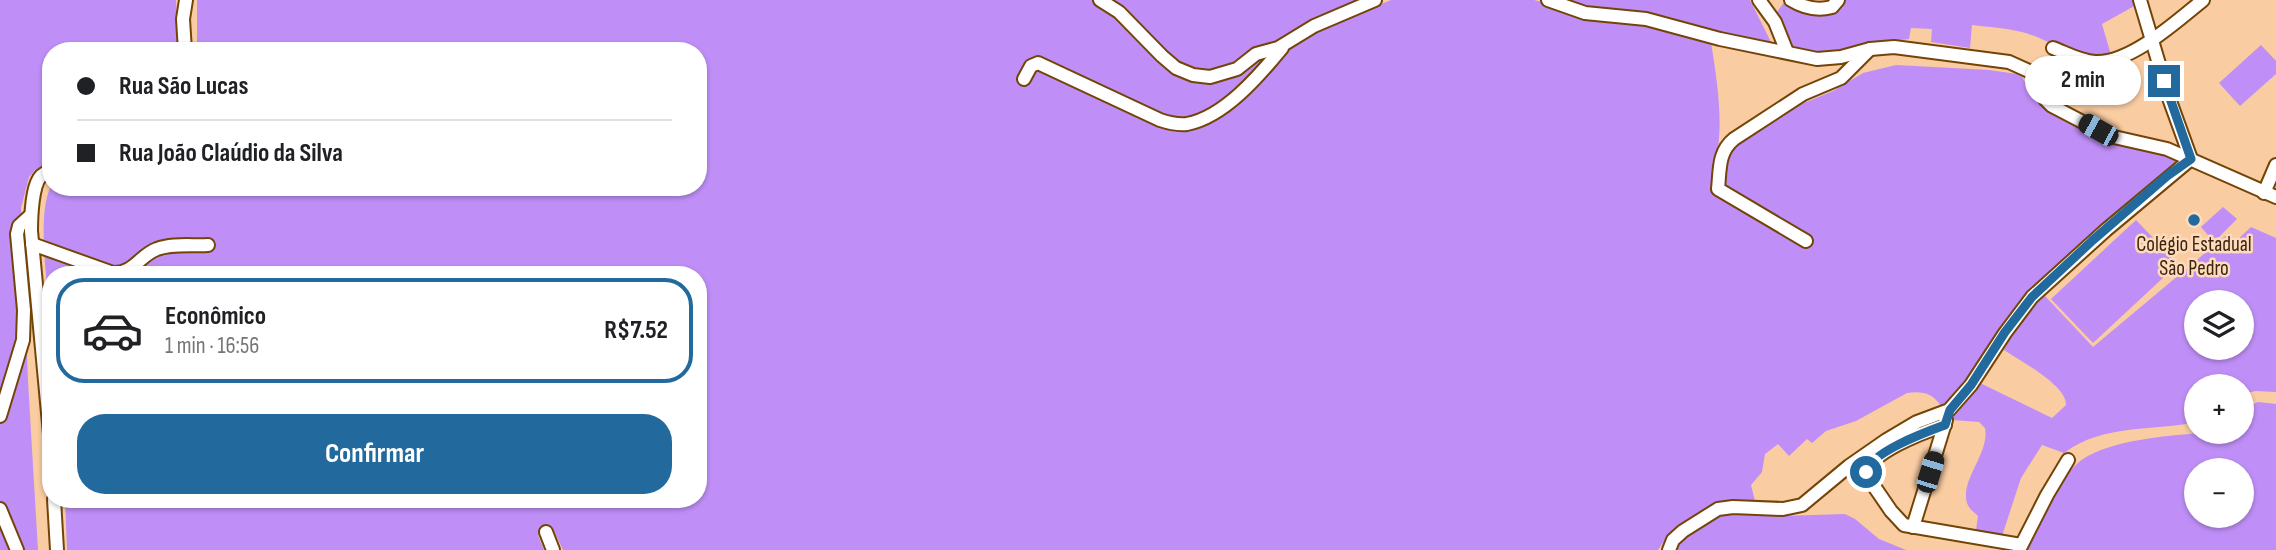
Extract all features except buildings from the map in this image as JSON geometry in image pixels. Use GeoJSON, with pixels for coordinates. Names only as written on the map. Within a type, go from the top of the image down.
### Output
{"type":"FeatureCollection","features":[{"type":"Feature","properties":{"kind":"street"},"geometry":{"type":"LineString","coordinates":[[184,42],[183,19],[186,0]]}},
{"type":"Feature","properties":{"kind":"street"},"geometry":{"type":"LineString","coordinates":[[1100,0],[1131,23],[1169,62],[1193,75],[1210,77],[1228,73],[1256,54],[1286,44],[1314,26],[1374,0]]}},
{"type":"Feature","properties":{"kind":"street"},"geometry":{"type":"LineString","coordinates":[[1548,0],[1585,13],[1646,19],[1720,39],[1825,59],[1870,49],[1894,47],[2004,61],[2031,72],[2045,99],[2055,108],[2115,137],[2161,147],[2270,195],[2276,165]]}},
{"type":"Feature","properties":{"kind":"street"},"geometry":{"type":"LineString","coordinates":[[1759,0],[1776,22],[1787,52]]}},
{"type":"Feature","properties":{"kind":"street"},"geometry":{"type":"LineString","coordinates":[[1791,0],[1799,5],[1818,9],[1832,7],[1838,0]]}},
{"type":"Feature","properties":{"kind":"street"},"geometry":{"type":"LineString","coordinates":[[2140,0],[2191,159]]}},
{"type":"Feature","properties":{"kind":"street"},"geometry":{"type":"LineString","coordinates":[[2053,48],[2085,61],[2113,60],[2152,40],[2203,0]]}},
{"type":"Feature","properties":{"kind":"street"},"geometry":{"type":"LineString","coordinates":[[1024,79],[1031,66],[1038,63],[1160,120],[1172,124],[1188,124],[1210,115],[1235,98],[1286,44]]}},
{"type":"Feature","properties":{"kind":"street"},"geometry":{"type":"LineString","coordinates":[[1806,241],[1718,189],[1720,158],[1726,146],[1734,139],[1802,94],[1841,78],[1870,49]]}},
{"type":"Feature","properties":{"kind":"street"},"geometry":{"type":"LineString","coordinates":[[1913,527],[1950,410],[1971,385],[2005,332],[2032,297],[2191,159]]}},
{"type":"Feature","properties":{"kind":"street"},"geometry":{"type":"LineString","coordinates":[[42,175],[37,183],[31,215],[42,349]]}},
{"type":"Feature","properties":{"kind":"street"},"geometry":{"type":"LineString","coordinates":[[0,416],[23,340],[24,310],[18,234],[19,226],[31,215]]}},
{"type":"Feature","properties":{"kind":"street"},"geometry":{"type":"LineString","coordinates":[[32,244],[93,266]]}},
{"type":"Feature","properties":{"kind":"street"},"geometry":{"type":"LineString","coordinates":[[135,266],[157,249],[208,245]]}},
{"type":"Feature","properties":{"kind":"street"},"geometry":{"type":"LineString","coordinates":[[1670,550],[1675,537],[1718,509],[1783,509],[1801,505],[1849,466],[1892,437],[1917,422],[1950,410]]}},
{"type":"Feature","properties":{"kind":"street"},"geometry":{"type":"LineString","coordinates":[[1945,425],[1902,442],[1866,468],[1867,476],[1901,523],[2020,547],[2068,460]]}},
{"type":"Feature","properties":{"kind":"street"},"geometry":{"type":"LineString","coordinates":[[55,508],[57,550]]}},
{"type":"Feature","properties":{"kind":"street"},"geometry":{"type":"LineString","coordinates":[[0,509],[17,550]]}},
{"type":"Feature","properties":{"kind":"street"},"geometry":{"type":"LineString","coordinates":[[546,532],[553,550]]}},
{"type":"Feature","properties":{"kind":"shaded area"},"geometry":{"type":"Polygon","coordinates":[[[0,0],[176,0],[178,42],[42,42],[42,167],[29,177],[21,208],[38,550],[0,550],[0,0]]]}},
{"type":"Feature","properties":{"kind":"shaded area"},"geometry":{"type":"Polygon","coordinates":[[[197,0],[1094,0],[1191,78],[1277,51],[1239,90],[1196,118],[1168,118],[1034,56],[1021,79],[1034,66],[1179,129],[1267,75],[1291,47],[1315,31],[1391,0],[1534,0],[1711,42],[1720,116],[1716,160],[1729,148],[1787,110],[1833,91],[1863,73],[1896,65],[2017,74],[2022,77],[2037,102],[2050,110],[2180,158],[2032,287],[1968,381],[1941,406],[1927,394],[1907,393],[1856,421],[1826,431],[1812,443],[1807,439],[1789,456],[1778,444],[1765,454],[1762,472],[1751,485],[1756,505],[1714,505],[1668,535],[1658,550],[563,550],[554,531],[538,535],[544,550],[67,550],[65,508],[707,508],[707,266],[46,266],[44,215],[48,196],[707,196],[707,42],[197,42],[197,0]]]}},
{"type":"Feature","properties":{"kind":"shaded area"},"geometry":{"type":"Polygon","coordinates":[[[1106,0],[1361,0],[1232,66],[1204,72],[1172,59],[1106,0]]]}},
{"type":"Feature","properties":{"kind":"shaded area"},"geometry":{"type":"Polygon","coordinates":[[[1569,0],[1750,0],[1771,42],[1589,7],[1569,0]]]}},
{"type":"Feature","properties":{"kind":"shaded area"},"geometry":{"type":"Polygon","coordinates":[[[1842,0],[2145,0],[2102,24],[2111,55],[2099,57],[2077,54],[2022,32],[1972,25],[1970,48],[1931,42],[1932,29],[1911,28],[1909,39],[1867,44],[1834,53],[1815,53],[1788,45],[1775,15],[1784,2],[1800,12],[1813,14],[1842,0]]]}},
{"type":"Feature","properties":{"kind":"shaded area"},"geometry":{"type":"Polygon","coordinates":[[[2261,45],[2276,61],[2276,74],[2240,106],[2219,83],[2261,45]]]}},
{"type":"Feature","properties":{"kind":"shaded area"},"geometry":{"type":"Polygon","coordinates":[[[2223,207],[2237,219],[2214,242],[2201,227],[2223,207]]]}},
{"type":"Feature","properties":{"kind":"shaded area"},"geometry":{"type":"Polygon","coordinates":[[[2136,220],[2178,264],[2093,343],[2051,299],[2136,220]]]}},
{"type":"Feature","properties":{"kind":"shaded area"},"geometry":{"type":"Polygon","coordinates":[[[2251,227],[2276,238],[2276,392],[2254,391],[2254,374],[2184,374],[2184,424],[2128,430],[2095,437],[2064,453],[2042,445],[2021,478],[2002,536],[1976,530],[1978,516],[1968,505],[1966,494],[1983,447],[1985,428],[1979,422],[1953,420],[1950,412],[1980,383],[2052,418],[2066,405],[2064,397],[2051,382],[2004,350],[2032,308],[2045,296],[2093,347],[2229,233],[2236,241],[2251,227]]]}},
{"type":"Feature","properties":{"kind":"shaded area"},"geometry":{"type":"Polygon","coordinates":[[[2254,404],[2276,404],[2276,550],[2023,550],[2047,504],[2078,463],[2111,447],[2156,437],[2184,435],[2184,444],[2254,444],[2254,404]]]}},
{"type":"Feature","properties":{"kind":"shaded area"},"geometry":{"type":"Polygon","coordinates":[[[1747,512],[1780,516],[1845,514],[1879,539],[1906,550],[1675,550],[1676,544],[1701,525],[1723,514],[1747,512]]]}},
{"type":"Feature","properties":{"kind":"place","name":"Colégio Estadual São Pedro"},"geometry":{"type":"Point","coordinates":[2194,220]}},
{"type":"Feature","properties":{"kind":"route"},"geometry":{"type":"LineString","coordinates":[[1866,472],[1869,464],[1902,442],[1945,425],[1955,402],[1971,385],[2005,332],[2032,297],[2093,240],[2167,176],[2191,159],[2164,81]]}}]}
